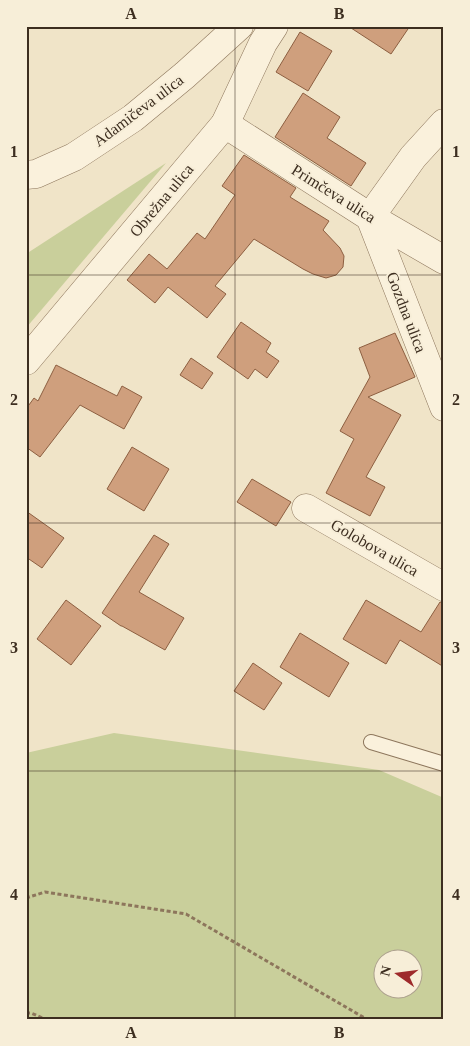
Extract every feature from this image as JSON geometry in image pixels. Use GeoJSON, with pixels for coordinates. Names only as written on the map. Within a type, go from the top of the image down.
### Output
{"type":"FeatureCollection","features":[{"type":"Feature","properties":{"kind":"street","name":"Adamičeva ulica"},"geometry":{"type":"LineString","coordinates":[[26,175],[36,174],[74,157],[133,118],[239,26]]}},
{"type":"Feature","properties":{"kind":"street","name":"Obrežna ulica"},"geometry":{"type":"LineString","coordinates":[[26,360],[225,124],[263,43],[274,26]]}},
{"type":"Feature","properties":{"kind":"street"},"geometry":{"type":"LineString","coordinates":[[370,216],[413,157],[444,123]]}},
{"type":"Feature","properties":{"kind":"street","name":"Primčeva ulica"},"geometry":{"type":"LineString","coordinates":[[225,124],[370,216],[444,260]]}},
{"type":"Feature","properties":{"kind":"street","name":"Gozdna ulica"},"geometry":{"type":"LineString","coordinates":[[370,216],[444,407]]}},
{"type":"Feature","properties":{"kind":"street","name":"Golobova ulica"},"geometry":{"type":"LineString","coordinates":[[306,508],[444,587]]}},
{"type":"Feature","properties":{"kind":"lane"},"geometry":{"type":"LineString","coordinates":[[371,742],[444,764]]}},
{"type":"Feature","properties":{"kind":"path"},"geometry":{"type":"LineString","coordinates":[[26,898],[44,892],[186,914],[368,1020]]}},
{"type":"Feature","properties":{"kind":"path"},"geometry":{"type":"LineString","coordinates":[[26,1013],[31,1013],[47,1020]]}},
{"type":"Feature","properties":{"kind":"green space"},"geometry":{"type":"Polygon","coordinates":[[[166,163],[26,328],[26,254],[166,163]]]}},
{"type":"Feature","properties":{"kind":"green space"},"geometry":{"type":"Polygon","coordinates":[[[114,733],[379,770],[444,798],[444,1020],[26,1020],[26,753],[114,733]]]}},
{"type":"Feature","properties":{"kind":"building"},"geometry":{"type":"Polygon","coordinates":[[[348,26],[410,26],[391,54],[348,26]]]}},
{"type":"Feature","properties":{"kind":"building"},"geometry":{"type":"Polygon","coordinates":[[[300,32],[332,51],[308,91],[276,72],[300,32]]]}},
{"type":"Feature","properties":{"kind":"building"},"geometry":{"type":"Polygon","coordinates":[[[303,93],[340,117],[327,138],[366,163],[351,186],[275,137],[303,93]]]}},
{"type":"Feature","properties":{"kind":"building"},"geometry":{"type":"Polygon","coordinates":[[[244,155],[296,188],[290,197],[329,221],[323,230],[340,248],[344,256],[343,267],[336,275],[326,278],[313,274],[254,239],[215,286],[226,294],[207,318],[168,287],[155,303],[127,280],[149,254],[167,269],[197,233],[205,239],[235,195],[222,186],[244,155]]]}},
{"type":"Feature","properties":{"kind":"building"},"geometry":{"type":"Polygon","coordinates":[[[241,322],[271,343],[266,352],[279,361],[267,378],[255,369],[248,379],[217,357],[241,322]]]}},
{"type":"Feature","properties":{"kind":"building"},"geometry":{"type":"Polygon","coordinates":[[[395,333],[415,377],[368,397],[401,415],[366,477],[385,487],[370,516],[326,493],[354,439],[340,431],[370,377],[359,348],[395,333]]]}},
{"type":"Feature","properties":{"kind":"building"},"geometry":{"type":"Polygon","coordinates":[[[191,358],[213,373],[202,389],[180,375],[191,358]]]}},
{"type":"Feature","properties":{"kind":"building"},"geometry":{"type":"Polygon","coordinates":[[[56,365],[117,396],[122,386],[142,397],[124,429],[80,405],[40,457],[26,447],[26,409],[34,398],[38,401],[56,365]]]}},
{"type":"Feature","properties":{"kind":"building"},"geometry":{"type":"Polygon","coordinates":[[[132,447],[169,469],[144,511],[107,489],[132,447]]]}},
{"type":"Feature","properties":{"kind":"building"},"geometry":{"type":"Polygon","coordinates":[[[252,479],[291,502],[276,526],[237,502],[252,479]]]}},
{"type":"Feature","properties":{"kind":"building"},"geometry":{"type":"Polygon","coordinates":[[[26,511],[64,538],[42,568],[26,557],[26,511]]]}},
{"type":"Feature","properties":{"kind":"building"},"geometry":{"type":"Polygon","coordinates":[[[154,535],[169,544],[139,592],[184,618],[165,650],[121,626],[102,613],[154,535]]]}},
{"type":"Feature","properties":{"kind":"building"},"geometry":{"type":"Polygon","coordinates":[[[66,600],[101,626],[71,665],[37,639],[66,600]]]}},
{"type":"Feature","properties":{"kind":"building"},"geometry":{"type":"Polygon","coordinates":[[[366,600],[421,632],[440,602],[444,603],[444,667],[400,640],[386,664],[343,639],[366,600]]]}},
{"type":"Feature","properties":{"kind":"building"},"geometry":{"type":"Polygon","coordinates":[[[300,633],[349,663],[329,697],[280,667],[300,633]]]}},
{"type":"Feature","properties":{"kind":"building"},"geometry":{"type":"Polygon","coordinates":[[[253,663],[282,683],[264,710],[234,691],[253,663]]]}}]}
